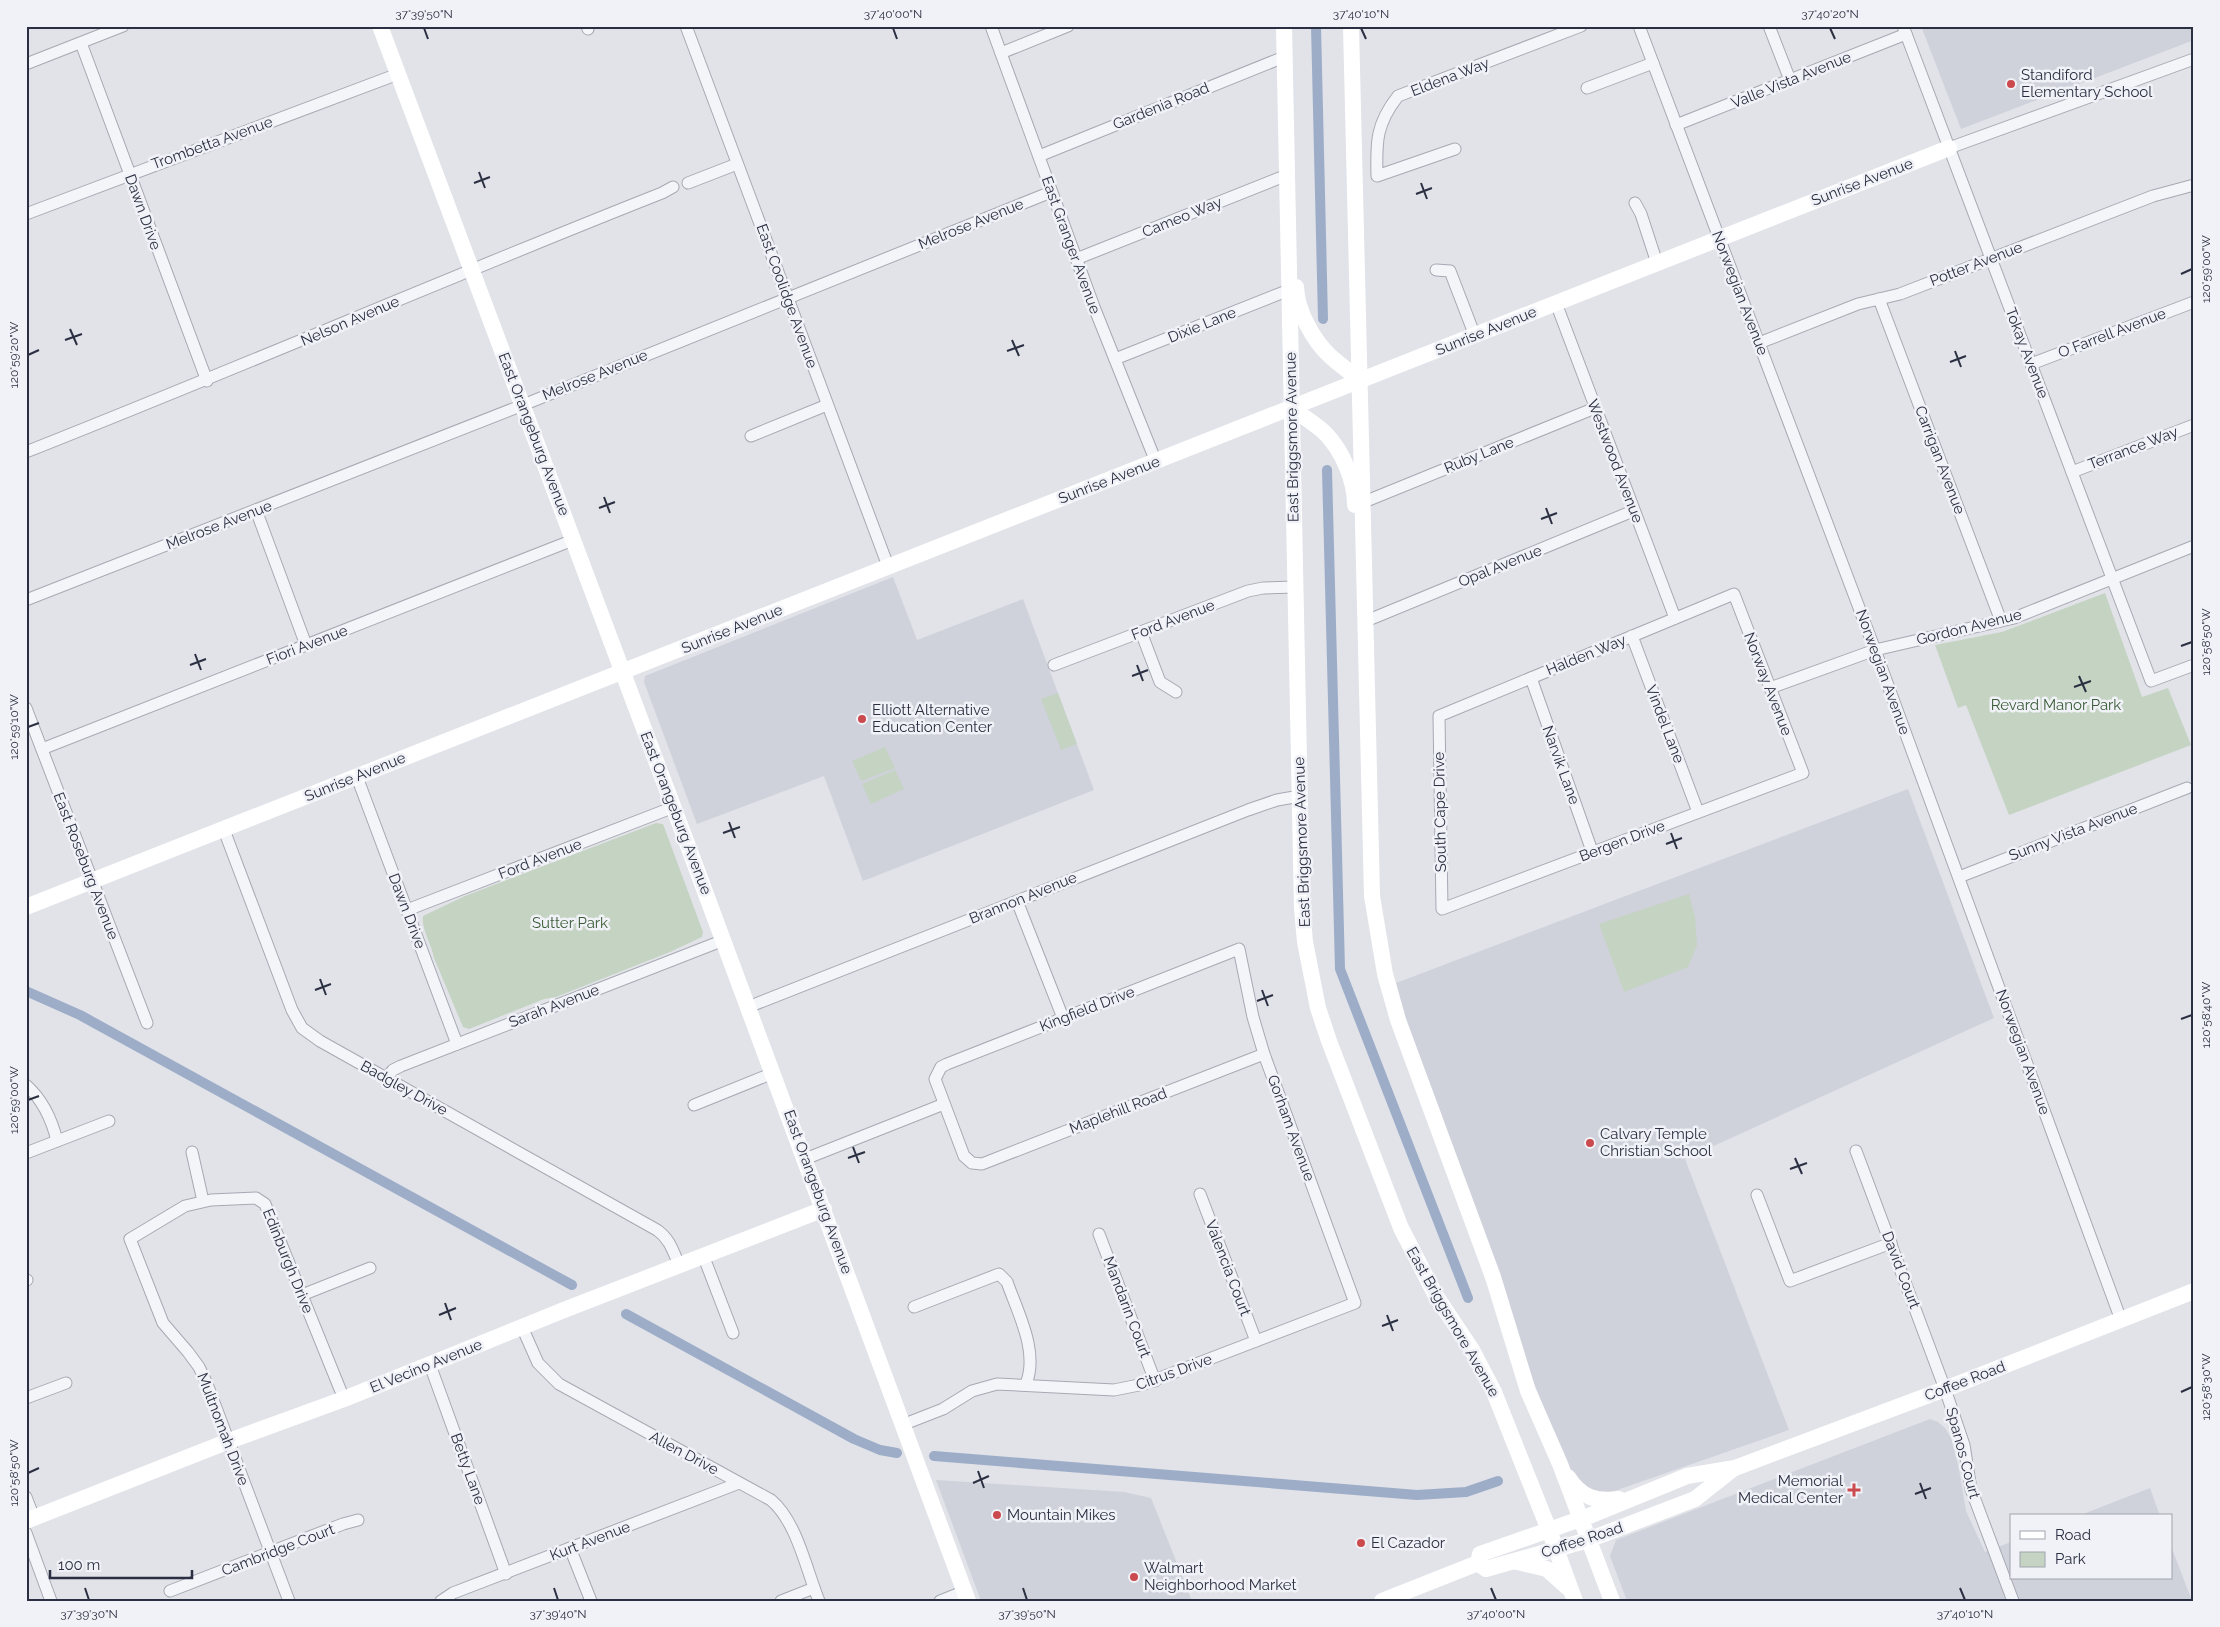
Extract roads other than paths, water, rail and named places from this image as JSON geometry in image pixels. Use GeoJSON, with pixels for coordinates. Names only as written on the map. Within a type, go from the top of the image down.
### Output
{"type":"FeatureCollection","features":[{"type":"Feature","properties":{"kind":"main road","name":"East Orangeburg Avenue"},"geometry":{"type":"LineString","coordinates":[[380,26],[724,940],[902,1425],[967,1596]]}},
{"type":"Feature","properties":{"kind":"main road","name":"East Briggsmore Avenue"},"geometry":{"type":"LineString","coordinates":[[1284,26],[1302,908],[1305,942],[1316,1000],[1328,1040],[1401,1228],[1436,1296],[1472,1350],[1494,1392],[1573,1596]]}},
{"type":"Feature","properties":{"kind":"main road"},"geometry":{"type":"LineString","coordinates":[[1351,26],[1364,502],[1372,896],[1385,974],[1398,1020],[1494,1277],[1528,1390],[1560,1464],[1612,1601]]}},
{"type":"Feature","properties":{"kind":"main road","name":"Sunrise Avenue"},"geometry":{"type":"LineString","coordinates":[[26,907],[1949,148]]}},
{"type":"Feature","properties":{"kind":"main road"},"geometry":{"type":"LineString","coordinates":[[1288,235],[1294,256],[1296,293],[1308,324],[1316,339],[1330,356],[1361,381]]}},
{"type":"Feature","properties":{"kind":"main road"},"geometry":{"type":"LineString","coordinates":[[1292,408],[1326,435],[1337,449],[1349,473],[1355,498],[1354,540],[1365,566]]}},
{"type":"Feature","properties":{"kind":"main road","name":"El Vecino Avenue"},"geometry":{"type":"LineString","coordinates":[[30,1519],[229,1441],[344,1399],[703,1255],[824,1209]]}},
{"type":"Feature","properties":{"kind":"main road","name":"Coffee Road"},"geometry":{"type":"LineString","coordinates":[[1478,1563],[1480,1554],[1581,1519],[1687,1476],[1735,1468],[1945,1389],[2194,1291]]}},
{"type":"Feature","properties":{"kind":"main road"},"geometry":{"type":"LineString","coordinates":[[1560,1464],[1575,1487],[1592,1499],[1610,1501],[1634,1498]]}},
{"type":"Feature","properties":{"kind":"main road","name":"Coffee Road"},"geometry":{"type":"LineString","coordinates":[[1478,1563],[1486,1569],[1588,1540],[1695,1499],[1735,1468]]}},
{"type":"Feature","properties":{"kind":"main road"},"geometry":{"type":"LineString","coordinates":[[1513,1562],[1548,1569],[1573,1596]]}},
{"type":"Feature","properties":{"kind":"main road","name":"Coffee Road"},"geometry":{"type":"LineString","coordinates":[[1382,1601],[1478,1563]]}},
{"type":"Feature","properties":{"kind":"street"},"geometry":{"type":"LineString","coordinates":[[26,64],[123,26]]}},
{"type":"Feature","properties":{"kind":"street","name":"East Coolidge Avenue"},"geometry":{"type":"LineString","coordinates":[[686,26],[888,566]]}},
{"type":"Feature","properties":{"kind":"street","name":"East Granger Avenue"},"geometry":{"type":"LineString","coordinates":[[991,26],[1076,259],[1156,462]]}},
{"type":"Feature","properties":{"kind":"street"},"geometry":{"type":"LineString","coordinates":[[1001,53],[1068,26]]}},
{"type":"Feature","properties":{"kind":"street","name":"Eldena Way"},"geometry":{"type":"LineString","coordinates":[[1455,149],[1377,176],[1377,139],[1380,124],[1387,110],[1398,96],[1581,26]]}},
{"type":"Feature","properties":{"kind":"street","name":"Norwegian Avenue"},"geometry":{"type":"LineString","coordinates":[[1638,26],[1875,650],[2122,1320]]}},
{"type":"Feature","properties":{"kind":"street"},"geometry":{"type":"LineString","coordinates":[[1769,26],[1790,80]]}},
{"type":"Feature","properties":{"kind":"street","name":"Valle Vista Avenue"},"geometry":{"type":"LineString","coordinates":[[1676,125],[1790,80],[1904,30]]}},
{"type":"Feature","properties":{"kind":"street","name":"Tokay Avenue"},"geometry":{"type":"LineString","coordinates":[[1904,30],[2151,681],[2194,665]]}},
{"type":"Feature","properties":{"kind":"street","name":"Dawn Drive"},"geometry":{"type":"LineString","coordinates":[[81,43],[207,381]]}},
{"type":"Feature","properties":{"kind":"street","name":"Gardenia Road"},"geometry":{"type":"LineString","coordinates":[[1039,156],[1284,57]]}},
{"type":"Feature","properties":{"kind":"street","name":"Sunrise Avenue"},"geometry":{"type":"LineString","coordinates":[[1949,148],[2194,59]]}},
{"type":"Feature","properties":{"kind":"street"},"geometry":{"type":"LineString","coordinates":[[1587,88],[1652,63]]}},
{"type":"Feature","properties":{"kind":"street","name":"Trombetta Avenue"},"geometry":{"type":"LineString","coordinates":[[26,214],[398,74]]}},
{"type":"Feature","properties":{"kind":"street"},"geometry":{"type":"LineString","coordinates":[[688,183],[737,164]]}},
{"type":"Feature","properties":{"kind":"street","name":"Cameo Way"},"geometry":{"type":"LineString","coordinates":[[1076,259],[1287,175]]}},
{"type":"Feature","properties":{"kind":"street","name":"Potter Avenue"},"geometry":{"type":"LineString","coordinates":[[1759,343],[1858,304],[1900,294],[2153,196],[2194,185]]}},
{"type":"Feature","properties":{"kind":"street","name":"Nelson Avenue"},"geometry":{"type":"LineString","coordinates":[[26,452],[207,381],[472,271],[527,246],[662,193],[672,187]]}},
{"type":"Feature","properties":{"kind":"street","name":"Melrose Avenue"},"geometry":{"type":"LineString","coordinates":[[26,600],[523,405],[1051,192]]}},
{"type":"Feature","properties":{"kind":"street"},"geometry":{"type":"LineString","coordinates":[[1635,203],[1641,214],[1657,263]]}},
{"type":"Feature","properties":{"kind":"street"},"geometry":{"type":"LineString","coordinates":[[1436,270],[1450,271],[1475,336]]}},
{"type":"Feature","properties":{"kind":"street","name":"Dixie Lane"},"geometry":{"type":"LineString","coordinates":[[1114,359],[1289,290]]}},
{"type":"Feature","properties":{"kind":"street","name":"Carrigan Avenue"},"geometry":{"type":"LineString","coordinates":[[1879,299],[2001,621]]}},
{"type":"Feature","properties":{"kind":"street","name":"O Farrell Avenue"},"geometry":{"type":"LineString","coordinates":[[2031,364],[2194,302]]}},
{"type":"Feature","properties":{"kind":"street","name":"Westwood Avenue"},"geometry":{"type":"LineString","coordinates":[[1556,304],[1675,618]]}},
{"type":"Feature","properties":{"kind":"street"},"geometry":{"type":"LineString","coordinates":[[751,436],[827,404]]}},
{"type":"Feature","properties":{"kind":"street","name":"Ruby Lane"},"geometry":{"type":"LineString","coordinates":[[1364,502],[1595,408]]}},
{"type":"Feature","properties":{"kind":"street","name":"Terrance Way"},"geometry":{"type":"LineString","coordinates":[[2072,472],[2194,425]]}},
{"type":"Feature","properties":{"kind":"street"},"geometry":{"type":"LineString","coordinates":[[256,510],[306,645]]}},
{"type":"Feature","properties":{"kind":"street","name":"Opal Avenue"},"geometry":{"type":"LineString","coordinates":[[1366,621],[1633,511]]}},
{"type":"Feature","properties":{"kind":"street","name":"Fiori Avenue"},"geometry":{"type":"LineString","coordinates":[[42,749],[573,540]]}},
{"type":"Feature","properties":{"kind":"street","name":"Gordon Avenue"},"geometry":{"type":"LineString","coordinates":[[1770,688],[1875,650],[2014,618],[2194,546]]}},
{"type":"Feature","properties":{"kind":"street","name":"Ford Avenue"},"geometry":{"type":"LineString","coordinates":[[1054,665],[1248,591],[1295,586]]}},
{"type":"Feature","properties":{"kind":"street","name":"Halden Way"},"geometry":{"type":"LineString","coordinates":[[1438,716],[1734,594]]}},
{"type":"Feature","properties":{"kind":"street","name":"Norway Avenue"},"geometry":{"type":"LineString","coordinates":[[1734,594],[1803,773]]}},
{"type":"Feature","properties":{"kind":"street"},"geometry":{"type":"LineString","coordinates":[[1141,632],[1160,682],[1176,692]]}},
{"type":"Feature","properties":{"kind":"street","name":"Vindel Lane"},"geometry":{"type":"LineString","coordinates":[[1632,636],[1698,812]]}},
{"type":"Feature","properties":{"kind":"street","name":"Narvik Lane"},"geometry":{"type":"LineString","coordinates":[[1531,678],[1592,852]]}},
{"type":"Feature","properties":{"kind":"street","name":"East Roseburg Avenue"},"geometry":{"type":"LineString","coordinates":[[26,708],[147,1023]]}},
{"type":"Feature","properties":{"kind":"street","name":"South Cape Drive"},"geometry":{"type":"LineString","coordinates":[[1438,716],[1442,909]]}},
{"type":"Feature","properties":{"kind":"street","name":"Bergen Drive"},"geometry":{"type":"LineString","coordinates":[[1442,909],[1803,773]]}},
{"type":"Feature","properties":{"kind":"street","name":"Dawn Drive"},"geometry":{"type":"LineString","coordinates":[[357,777],[457,1044]]}},
{"type":"Feature","properties":{"kind":"street","name":"Sunny Vista Avenue"},"geometry":{"type":"LineString","coordinates":[[1959,877],[2187,788]]}},
{"type":"Feature","properties":{"kind":"street","name":"Brannon Avenue"},"geometry":{"type":"LineString","coordinates":[[748,1007],[1248,810],[1277,800],[1300,796]]}},
{"type":"Feature","properties":{"kind":"street","name":"Ford Avenue"},"geometry":{"type":"LineString","coordinates":[[407,910],[674,807]]}},
{"type":"Feature","properties":{"kind":"street","name":"Badgley Drive"},"geometry":{"type":"LineString","coordinates":[[224,830],[296,1020],[307,1032],[657,1230],[671,1244],[679,1265]]}},
{"type":"Feature","properties":{"kind":"street"},"geometry":{"type":"LineString","coordinates":[[1018,901],[1063,1018]]}},
{"type":"Feature","properties":{"kind":"street","name":"Sarah Avenue"},"geometry":{"type":"LineString","coordinates":[[387,1077],[393,1070],[401,1066],[724,940]]}},
{"type":"Feature","properties":{"kind":"street","name":"Kingfield Drive"},"geometry":{"type":"LineString","coordinates":[[944,1104],[936,1085],[937,1073],[947,1064],[1239,950]]}},
{"type":"Feature","properties":{"kind":"street","name":"Gorham Avenue"},"geometry":{"type":"LineString","coordinates":[[1239,950],[1253,1017],[1264,1054],[1355,1303]]}},
{"type":"Feature","properties":{"kind":"street","name":"Maplehill Road"},"geometry":{"type":"LineString","coordinates":[[944,1104],[964,1156],[972,1163],[982,1164],[1264,1054]]}},
{"type":"Feature","properties":{"kind":"street"},"geometry":{"type":"LineString","coordinates":[[694,1106],[773,1073]]}},
{"type":"Feature","properties":{"kind":"street"},"geometry":{"type":"LineString","coordinates":[[26,1085],[41,1102],[50,1117],[57,1141]]}},
{"type":"Feature","properties":{"kind":"street"},"geometry":{"type":"LineString","coordinates":[[805,1159],[944,1104]]}},
{"type":"Feature","properties":{"kind":"street"},"geometry":{"type":"LineString","coordinates":[[26,1153],[109,1121]]}},
{"type":"Feature","properties":{"kind":"street","name":"David Court"},"geometry":{"type":"LineString","coordinates":[[1856,1151],[1945,1389]]}},
{"type":"Feature","properties":{"kind":"street"},"geometry":{"type":"LineString","coordinates":[[192,1152],[203,1201]]}},
{"type":"Feature","properties":{"kind":"street","name":"Valencia Court"},"geometry":{"type":"LineString","coordinates":[[1200,1194],[1256,1342]]}},
{"type":"Feature","properties":{"kind":"street"},"geometry":{"type":"LineString","coordinates":[[1757,1195],[1790,1281],[1891,1243]]}},
{"type":"Feature","properties":{"kind":"street","name":"Edinburgh Drive"},"geometry":{"type":"LineString","coordinates":[[130,1239],[177,1209],[203,1201],[256,1198],[262,1201],[265,1204],[344,1399]]}},
{"type":"Feature","properties":{"kind":"street","name":"Mandarin Court"},"geometry":{"type":"LineString","coordinates":[[1099,1234],[1154,1380]]}},
{"type":"Feature","properties":{"kind":"street","name":"Multnomah Drive"},"geometry":{"type":"LineString","coordinates":[[130,1239],[163,1323],[199,1367],[290,1601]]}},
{"type":"Feature","properties":{"kind":"street"},"geometry":{"type":"LineString","coordinates":[[703,1255],[733,1332]]}},
{"type":"Feature","properties":{"kind":"street"},"geometry":{"type":"LineString","coordinates":[[302,1296],[370,1268]]}},
{"type":"Feature","properties":{"kind":"street"},"geometry":{"type":"LineString","coordinates":[[914,1307],[999,1274],[1007,1282],[1031,1356],[1031,1372],[1026,1384]]}},
{"type":"Feature","properties":{"kind":"street","name":"Citrus Drive"},"geometry":{"type":"LineString","coordinates":[[902,1425],[943,1409],[972,1391],[1007,1383],[1114,1390],[1132,1388],[1355,1303]]}},
{"type":"Feature","properties":{"kind":"street","name":"Allen Drive"},"geometry":{"type":"LineString","coordinates":[[522,1327],[538,1363],[559,1384],[770,1500],[786,1516],[819,1601]]}},
{"type":"Feature","properties":{"kind":"street","name":"Betty Lane"},"geometry":{"type":"LineString","coordinates":[[430,1365],[506,1574]]}},
{"type":"Feature","properties":{"kind":"street"},"geometry":{"type":"LineString","coordinates":[[26,1398],[66,1383]]}},
{"type":"Feature","properties":{"kind":"street","name":"Spanos Court"},"geometry":{"type":"LineString","coordinates":[[1945,1389],[1964,1445],[1971,1489],[2013,1601]]}},
{"type":"Feature","properties":{"kind":"street","name":"Kurt Avenue"},"geometry":{"type":"LineString","coordinates":[[441,1601],[453,1593],[739,1483]]}},
{"type":"Feature","properties":{"kind":"street"},"geometry":{"type":"LineString","coordinates":[[26,1497],[30,1519]]}},
{"type":"Feature","properties":{"kind":"street","name":"Cambridge Court"},"geometry":{"type":"LineString","coordinates":[[170,1592],[343,1524],[358,1520]]}},
{"type":"Feature","properties":{"kind":"street"},"geometry":{"type":"LineString","coordinates":[[26,1533],[51,1601]]}},
{"type":"Feature","properties":{"kind":"street"},"geometry":{"type":"LineString","coordinates":[[570,1548],[591,1601]]}},
{"type":"Feature","properties":{"kind":"street"},"geometry":{"type":"LineString","coordinates":[[781,1601],[814,1588]]}},
{"type":"Feature","properties":{"kind":"street"},"geometry":{"type":"LineString","coordinates":[[940,1601],[967,1596]]}},
{"type":"Feature","properties":{"kind":"waterway"},"geometry":{"type":"LineString","coordinates":[[1316,26],[1323,319]]}},
{"type":"Feature","properties":{"kind":"waterway"},"geometry":{"type":"LineString","coordinates":[[1327,470],[1340,969],[1468,1298]]}},
{"type":"Feature","properties":{"kind":"waterway"},"geometry":{"type":"LineString","coordinates":[[26,991],[80,1015],[572,1285]]}},
{"type":"Feature","properties":{"kind":"waterway"},"geometry":{"type":"LineString","coordinates":[[626,1314],[854,1439],[880,1450],[897,1453]]}},
{"type":"Feature","properties":{"kind":"waterway"},"geometry":{"type":"LineString","coordinates":[[934,1456],[1417,1495],[1466,1492],[1498,1481]]}},
{"type":"Feature","properties":{"kind":"place","name":"Standiford Elementary School"},"geometry":{"type":"Point","coordinates":[2011,84]}},
{"type":"Feature","properties":{"kind":"place","name":"Elliott Alternative Education Center"},"geometry":{"type":"Point","coordinates":[862,719]}},
{"type":"Feature","properties":{"kind":"place","name":"Calvary Temple Christian School"},"geometry":{"type":"Point","coordinates":[1590,1143]}},
{"type":"Feature","properties":{"kind":"place","name":"Memorial Medical Center"},"geometry":{"type":"Point","coordinates":[1854,1490]}},
{"type":"Feature","properties":{"kind":"place","name":"Mountain Mikes"},"geometry":{"type":"Point","coordinates":[997,1515]}},
{"type":"Feature","properties":{"kind":"place","name":"El Cazador"},"geometry":{"type":"Point","coordinates":[1361,1543]}},
{"type":"Feature","properties":{"kind":"place","name":"Walmart Neighborhood Market"},"geometry":{"type":"Point","coordinates":[1134,1577]}},
{"type":"Feature","properties":{"kind":"park label","name":"Revard Manor Park"},"geometry":{"type":"Point","coordinates":[2056,705]}},
{"type":"Feature","properties":{"kind":"park label","name":"Sutter Park"},"geometry":{"type":"Point","coordinates":[570,923]}}]}
